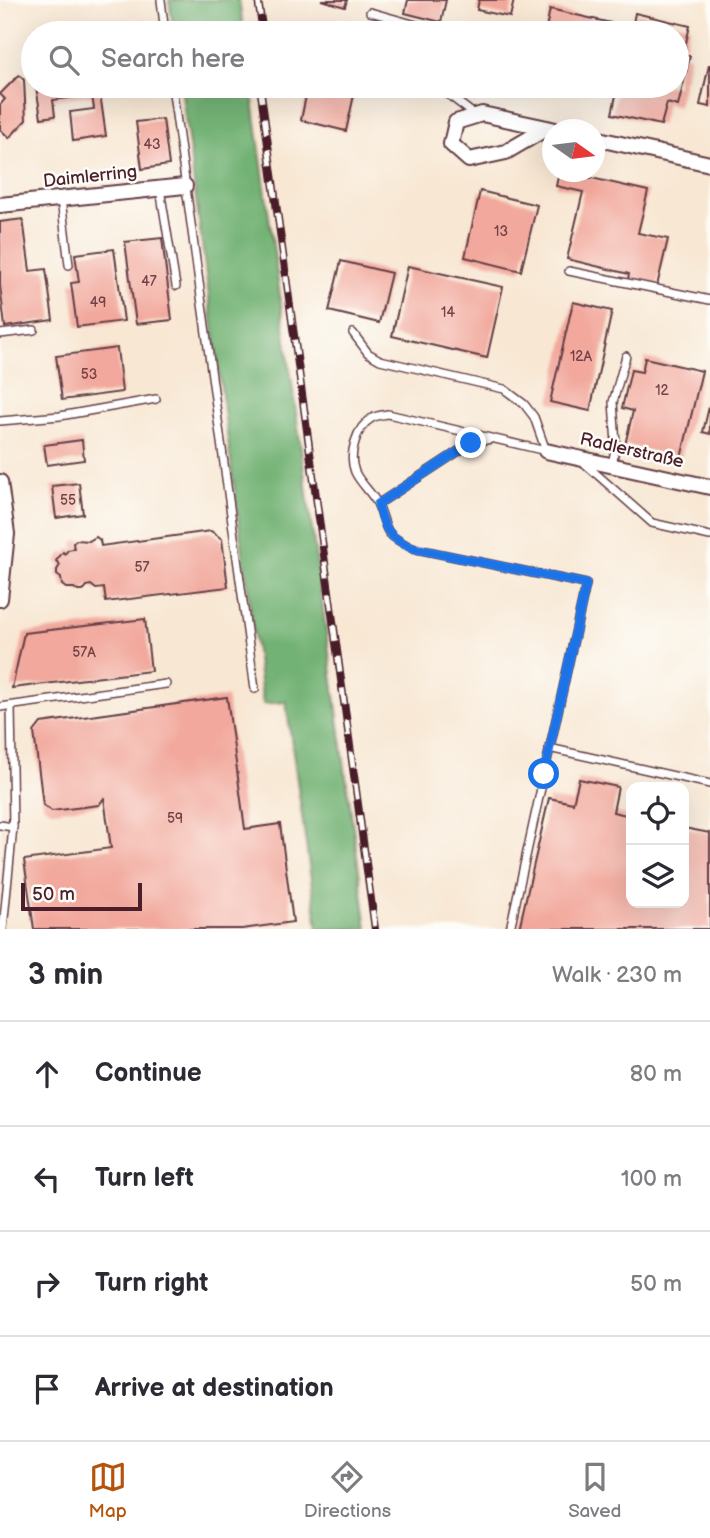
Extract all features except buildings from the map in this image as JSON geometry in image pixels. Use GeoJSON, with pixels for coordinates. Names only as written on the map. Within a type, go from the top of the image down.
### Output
{"type":"FeatureCollection","features":[{"type":"Feature","properties":{"kind":"street"},"geometry":{"type":"LineString","coordinates":[[542,127],[476,115],[456,122],[451,144],[470,160],[506,152],[542,134]]}},
{"type":"Feature","properties":{"kind":"street"},"geometry":{"type":"LineString","coordinates":[[605,140],[710,164]]}},
{"type":"Feature","properties":{"kind":"street","name":"Daimlerring"},"geometry":{"type":"LineString","coordinates":[[0,205],[185,186]]}},
{"type":"Feature","properties":{"kind":"street","name":"Radlerstraße"},"geometry":{"type":"LineString","coordinates":[[546,451],[710,487]]}},
{"type":"Feature","properties":{"kind":"street"},"geometry":{"type":"LineString","coordinates":[[0,482],[7,534],[0,599]]}},
{"type":"Feature","properties":{"kind":"lane"},"geometry":{"type":"LineString","coordinates":[[161,0],[164,21]]}},
{"type":"Feature","properties":{"kind":"lane"},"geometry":{"type":"LineString","coordinates":[[370,12],[402,21]]}},
{"type":"Feature","properties":{"kind":"lane"},"geometry":{"type":"LineString","coordinates":[[174,98],[255,689]]}},
{"type":"Feature","properties":{"kind":"lane"},"geometry":{"type":"LineString","coordinates":[[453,98],[476,115]]}},
{"type":"Feature","properties":{"kind":"lane"},"geometry":{"type":"LineString","coordinates":[[159,189],[176,286]]}},
{"type":"Feature","properties":{"kind":"lane"},"geometry":{"type":"LineString","coordinates":[[61,199],[69,265]]}},
{"type":"Feature","properties":{"kind":"lane"},"geometry":{"type":"LineString","coordinates":[[569,271],[710,300]]}},
{"type":"Feature","properties":{"kind":"lane"},"geometry":{"type":"LineString","coordinates":[[0,334],[33,330]]}},
{"type":"Feature","properties":{"kind":"lane"},"geometry":{"type":"LineString","coordinates":[[353,333],[368,353],[380,360],[504,389],[524,404],[534,417],[546,451]]}},
{"type":"Feature","properties":{"kind":"lane"},"geometry":{"type":"LineString","coordinates":[[612,465],[616,444],[613,402],[626,356]]}},
{"type":"Feature","properties":{"kind":"lane"},"geometry":{"type":"LineString","coordinates":[[0,421],[60,416],[156,399]]}},
{"type":"Feature","properties":{"kind":"lane"},"geometry":{"type":"LineString","coordinates":[[510,929],[586,584],[412,548],[394,539],[385,529],[378,504],[355,471],[353,453],[363,425],[373,417],[395,415],[546,451]]}},
{"type":"Feature","properties":{"kind":"lane"},"geometry":{"type":"LineString","coordinates":[[378,504],[471,443],[495,438]]}},
{"type":"Feature","properties":{"kind":"lane"},"geometry":{"type":"LineString","coordinates":[[578,457],[652,523],[710,536]]}},
{"type":"Feature","properties":{"kind":"lane"},"geometry":{"type":"LineString","coordinates":[[0,707],[166,684]]}},
{"type":"Feature","properties":{"kind":"lane"},"geometry":{"type":"LineString","coordinates":[[3,929],[13,827],[11,706]]}},
{"type":"Feature","properties":{"kind":"lane"},"geometry":{"type":"LineString","coordinates":[[549,748],[710,783]]}},
{"type":"Feature","properties":{"kind":"lane"},"geometry":{"type":"LineString","coordinates":[[0,825],[13,827]]}},
{"type":"Feature","properties":{"kind":"green space"},"geometry":{"type":"Polygon","coordinates":[[[169,0],[239,0],[242,21],[172,21],[169,0]]]}},
{"type":"Feature","properties":{"kind":"green space"},"geometry":{"type":"Polygon","coordinates":[[[183,98],[253,98],[367,929],[318,929],[286,702],[263,704],[183,98]]]}},
{"type":"Feature","properties":{"kind":"railway"},"geometry":{"type":"LineString","coordinates":[[258,0],[261,21]]}},
{"type":"Feature","properties":{"kind":"railway"},"geometry":{"type":"LineString","coordinates":[[262,98],[375,929]]}},
{"type":"Feature","properties":{"kind":"route"},"geometry":{"type":"LineString","coordinates":[[471,443],[378,504],[385,529],[394,539],[412,548],[586,584],[544,774]]}}]}
